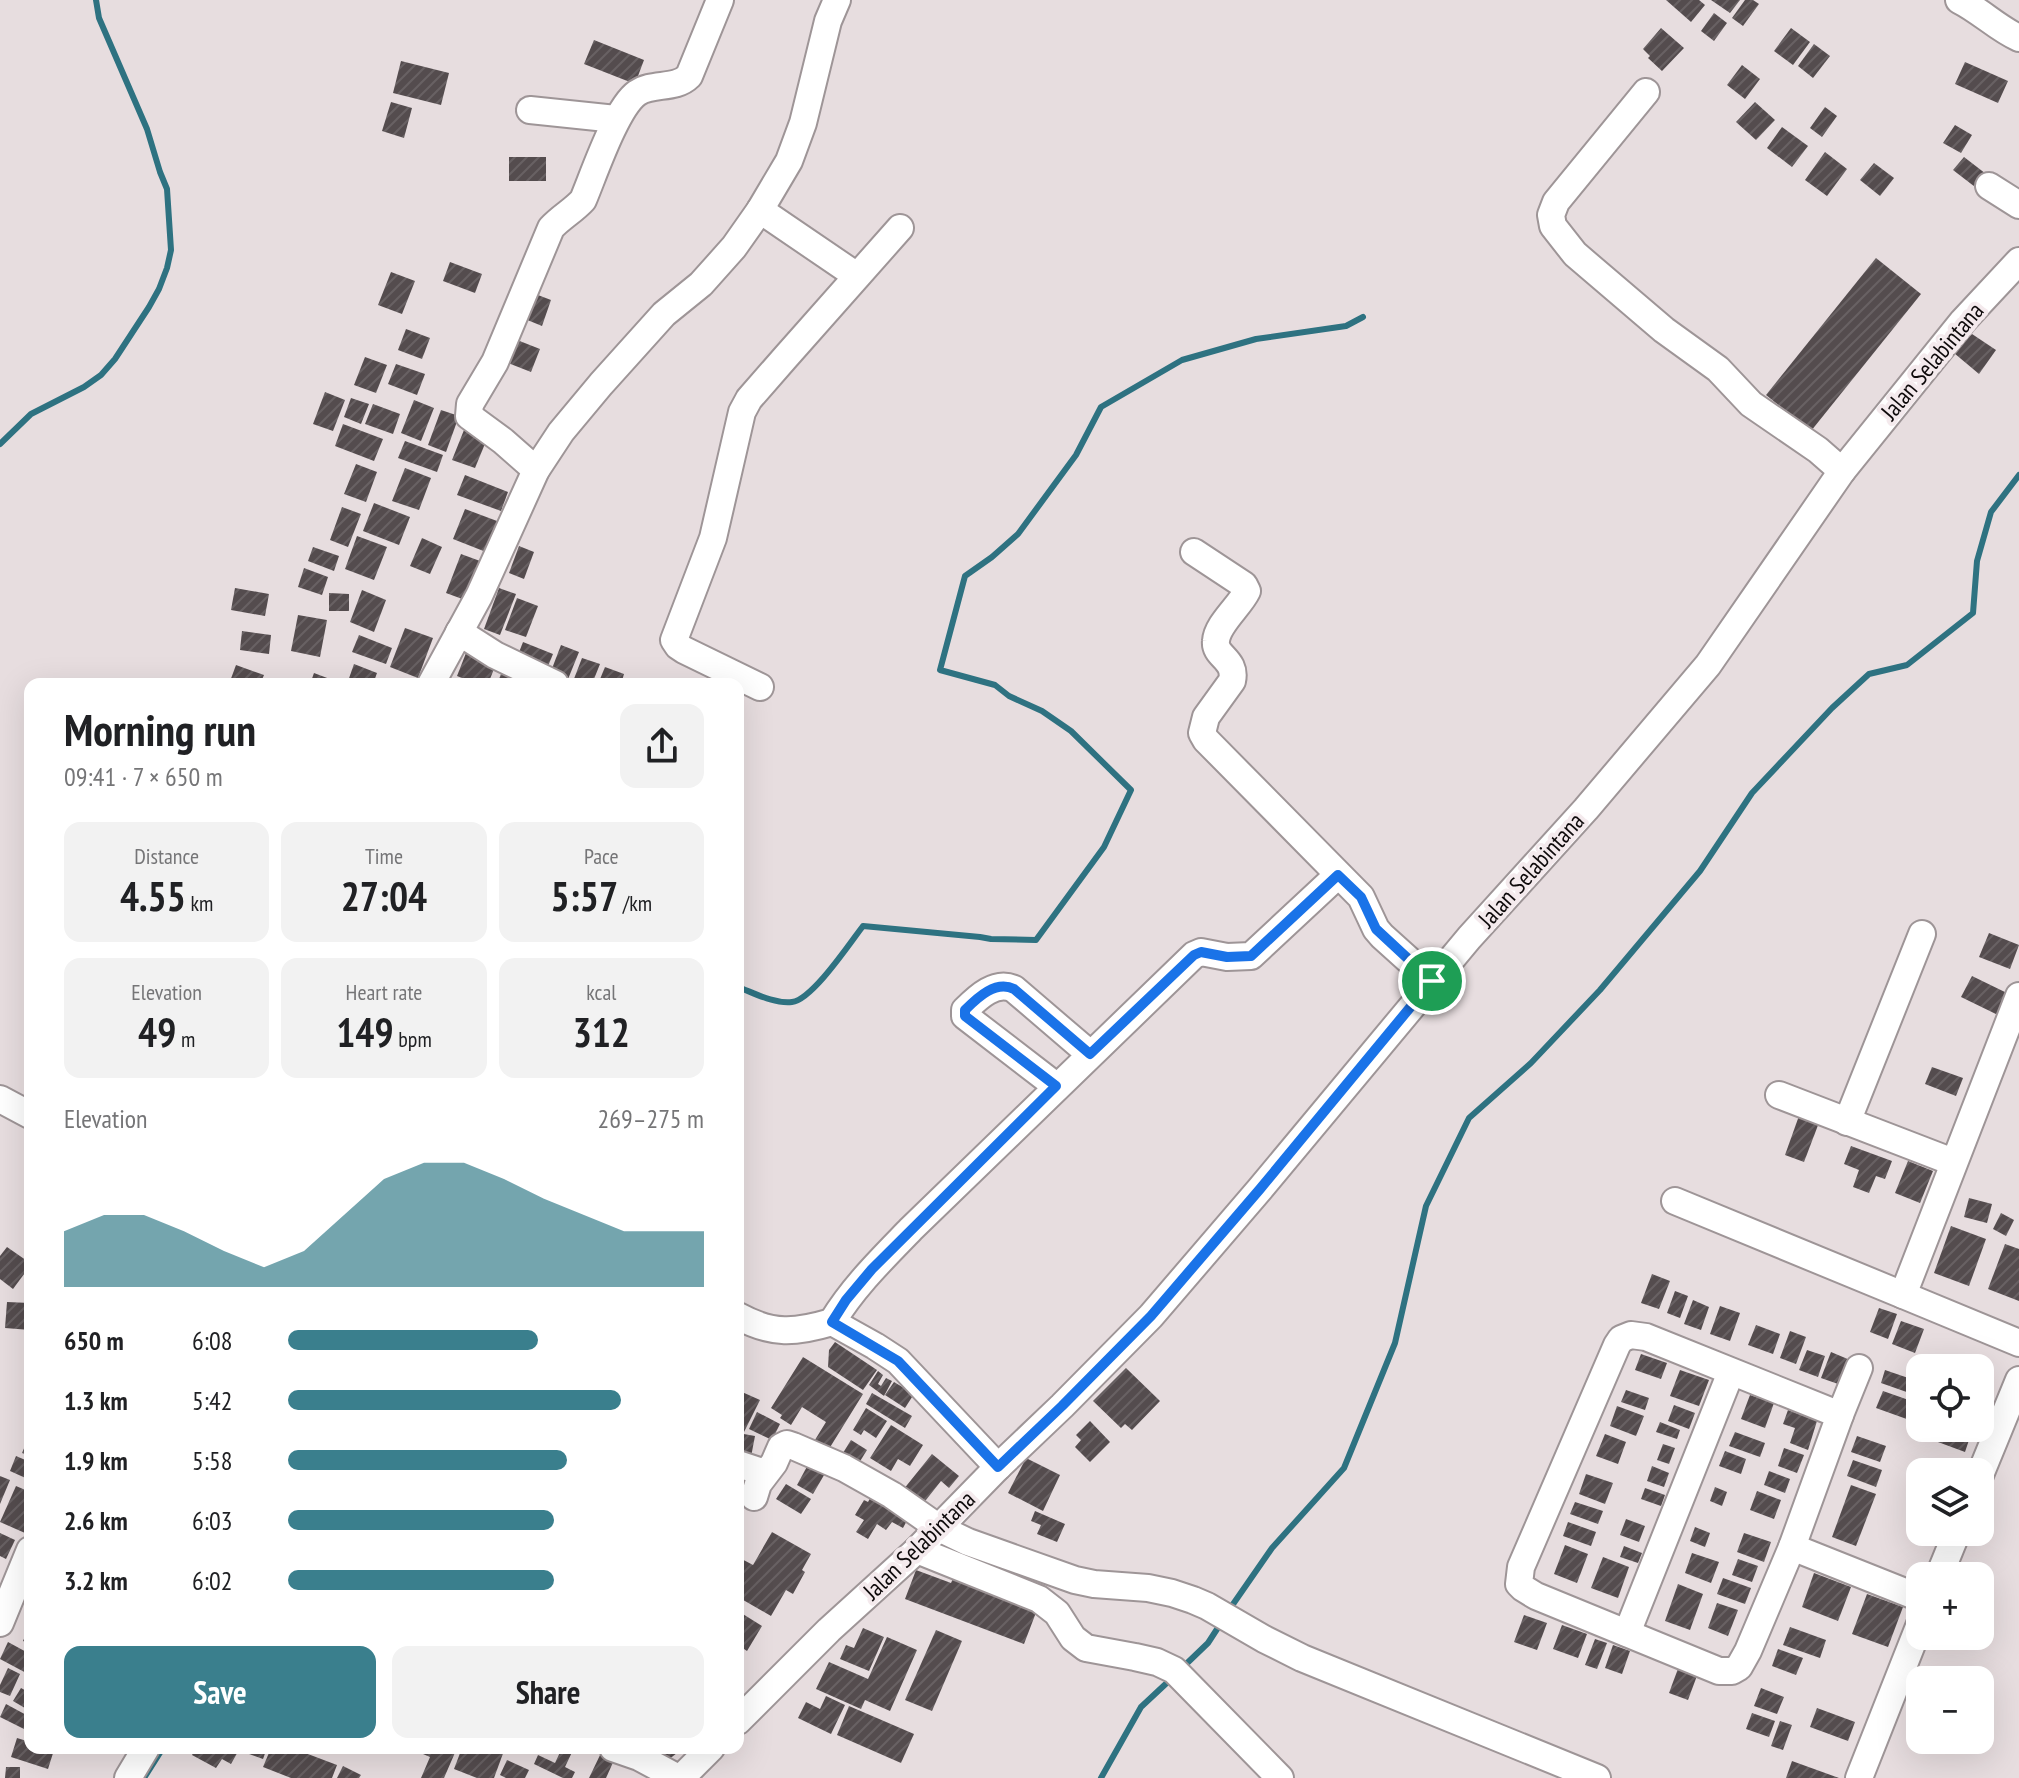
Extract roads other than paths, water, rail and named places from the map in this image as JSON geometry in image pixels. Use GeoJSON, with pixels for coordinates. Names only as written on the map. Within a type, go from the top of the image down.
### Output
{"type":"FeatureCollection","features":[{"type":"Feature","properties":{"kind":"street"},"geometry":{"type":"LineString","coordinates":[[536,470],[469,416],[468,410],[495,362],[551,228],[583,200],[616,119],[636,93],[649,87],[686,80],[720,0]]}},
{"type":"Feature","properties":{"kind":"street"},"geometry":{"type":"LineString","coordinates":[[434,678],[479,596],[536,470],[561,432],[664,314],[701,284],[734,247],[760,210],[789,161],[803,123],[828,21],[837,0]]}},
{"type":"Feature","properties":{"kind":"street"},"geometry":{"type":"LineString","coordinates":[[1967,2],[2005,32],[2019,38]]}},
{"type":"Feature","properties":{"kind":"street"},"geometry":{"type":"LineString","coordinates":[[1646,92],[1556,202],[1551,215],[1553,226],[1575,254],[1664,330],[1718,369],[1751,404],[1818,450],[1842,471]]}},
{"type":"Feature","properties":{"kind":"street"},"geometry":{"type":"LineString","coordinates":[[530,110],[616,119]]}},
{"type":"Feature","properties":{"kind":"street"},"geometry":{"type":"LineString","coordinates":[[1989,186],[2019,205]]}},
{"type":"Feature","properties":{"kind":"street"},"geometry":{"type":"LineString","coordinates":[[760,210],[857,276]]}},
{"type":"Feature","properties":{"kind":"street"},"geometry":{"type":"LineString","coordinates":[[742,678],[678,646],[674,636],[713,538],[742,412],[749,399],[900,228]]}},
{"type":"Feature","properties":{"kind":"street","name":"Jalan Selabintana"},"geometry":{"type":"LineString","coordinates":[[744,1715],[829,1630],[917,1550],[1151,1316],[1432,981],[1586,809],[1708,665],[1842,471],[1963,321],[2019,261]]}},
{"type":"Feature","properties":{"kind":"street"},"geometry":{"type":"LineString","coordinates":[[1194,552],[1244,585],[1247,591],[1216,640],[1218,650],[1233,668],[1232,681],[1206,717],[1202,733],[1212,747],[1361,897],[1376,929],[1432,981]]}},
{"type":"Feature","properties":{"kind":"street"},"geometry":{"type":"LineString","coordinates":[[459,632],[495,655],[543,678]]}},
{"type":"Feature","properties":{"kind":"street"},"geometry":{"type":"LineString","coordinates":[[744,679],[760,687]]}},
{"type":"Feature","properties":{"kind":"street"},"geometry":{"type":"LineString","coordinates":[[744,1319],[760,1327],[784,1331],[832,1322],[872,1269],[1056,1086],[1194,955],[1201,952],[1227,957],[1251,956],[1338,875]]}},
{"type":"Feature","properties":{"kind":"street"},"geometry":{"type":"LineString","coordinates":[[1847,1122],[1922,934]]}},
{"type":"Feature","properties":{"kind":"street"},"geometry":{"type":"LineString","coordinates":[[1056,1086],[965,1016],[965,1010],[999,985],[1007,985],[1090,1054]]}},
{"type":"Feature","properties":{"kind":"street"},"geometry":{"type":"LineString","coordinates":[[1903,1295],[2019,996]]}},
{"type":"Feature","properties":{"kind":"street"},"geometry":{"type":"LineString","coordinates":[[1779,1095],[1953,1162]]}},
{"type":"Feature","properties":{"kind":"street"},"geometry":{"type":"LineString","coordinates":[[0,1099],[24,1112]]}},
{"type":"Feature","properties":{"kind":"street"},"geometry":{"type":"LineString","coordinates":[[1675,1201],[2019,1343]]}},
{"type":"Feature","properties":{"kind":"street"},"geometry":{"type":"LineString","coordinates":[[832,1322],[898,1361],[998,1467]]}},
{"type":"Feature","properties":{"kind":"street"},"geometry":{"type":"LineString","coordinates":[[1840,1415],[1646,1337],[1631,1335],[1621,1339],[1521,1567],[1519,1584],[1528,1592],[1719,1671],[1732,1671],[1739,1667],[1792,1547],[1859,1368]]}},
{"type":"Feature","properties":{"kind":"street"},"geometry":{"type":"LineString","coordinates":[[1627,1633],[1731,1372]]}},
{"type":"Feature","properties":{"kind":"street"},"geometry":{"type":"LineString","coordinates":[[1987,1458],[2019,1380]]}},
{"type":"Feature","properties":{"kind":"street"},"geometry":{"type":"LineString","coordinates":[[754,1497],[758,1484],[774,1463],[781,1447],[787,1444],[844,1468],[892,1495],[939,1528],[968,1542],[1075,1580],[1148,1588],[1193,1600],[1302,1658],[1597,1778]]}},
{"type":"Feature","properties":{"kind":"street"},"geometry":{"type":"LineString","coordinates":[[744,1466],[765,1473]]}},
{"type":"Feature","properties":{"kind":"street"},"geometry":{"type":"LineString","coordinates":[[1792,1547],[1906,1592]]}},
{"type":"Feature","properties":{"kind":"street"},"geometry":{"type":"LineString","coordinates":[[917,1550],[1039,1599],[1057,1613],[1073,1638],[1086,1648],[1157,1662],[1174,1670],[1280,1778]]}},
{"type":"Feature","properties":{"kind":"street"},"geometry":{"type":"LineString","coordinates":[[0,1623],[24,1565]]}},
{"type":"Feature","properties":{"kind":"street"},"geometry":{"type":"LineString","coordinates":[[1859,1778],[1910,1650]]}},
{"type":"Feature","properties":{"kind":"street"},"geometry":{"type":"LineString","coordinates":[[128,1778],[142,1754]]}},
{"type":"Feature","properties":{"kind":"street"},"geometry":{"type":"LineString","coordinates":[[630,1754],[679,1778],[705,1754]]}},
{"type":"Feature","properties":{"kind":"waterway"},"geometry":{"type":"LineString","coordinates":[[0,444],[31,414],[101,375],[149,307],[159,289],[171,250],[167,189],[147,129],[99,18],[96,0]]}},
{"type":"Feature","properties":{"kind":"waterway"},"geometry":{"type":"LineString","coordinates":[[744,990],[778,1001],[800,999],[830,970],[863,926],[991,939],[1036,940],[1104,847],[1131,790],[1071,731],[1042,711],[1009,696],[995,685],[940,670],[965,576],[1018,534],[1076,455],[1101,407],[1182,360],[1256,339],[1346,326],[1363,317]]}},
{"type":"Feature","properties":{"kind":"waterway"},"geometry":{"type":"LineString","coordinates":[[1229,1610],[1272,1548],[1344,1468],[1395,1343],[1426,1206],[1469,1118],[1531,1063],[1600,990],[1700,871],[1752,793],[1832,708],[1869,674],[1907,665],[1973,613],[1977,561],[1991,512],[2019,475]]}},
{"type":"Feature","properties":{"kind":"waterway"},"geometry":{"type":"LineString","coordinates":[[1182,1668],[1208,1643],[1221,1623]]}},
{"type":"Feature","properties":{"kind":"waterway"},"geometry":{"type":"LineString","coordinates":[[1101,1778],[1141,1707],[1171,1679]]}},
{"type":"Feature","properties":{"kind":"waterway"},"geometry":{"type":"LineString","coordinates":[[144,1778],[159,1754]]}}]}
